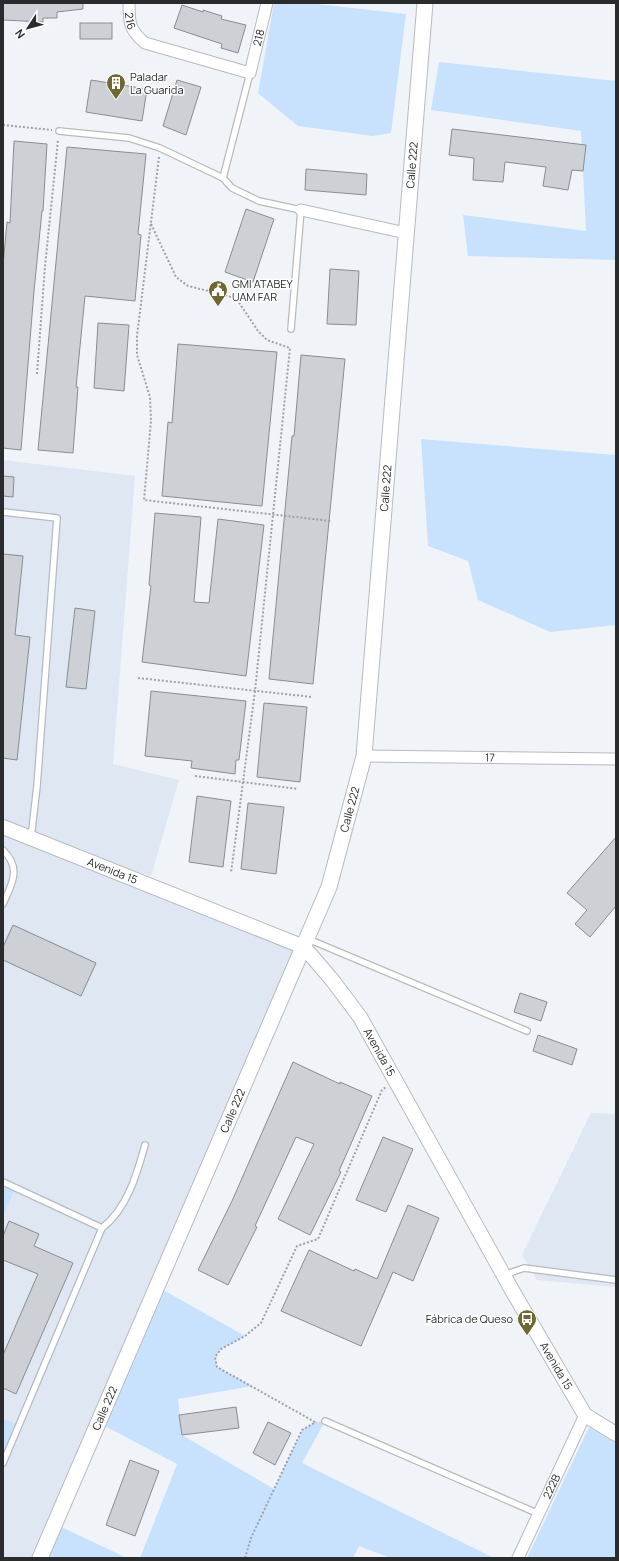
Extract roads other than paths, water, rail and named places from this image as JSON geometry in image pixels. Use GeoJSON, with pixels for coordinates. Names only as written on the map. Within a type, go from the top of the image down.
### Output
{"type":"FeatureCollection","features":[{"type":"Feature","properties":{"kind":"main road","name":"Calle 222"},"geometry":{"type":"LineString","coordinates":[[40,1558],[306,943],[329,886],[364,756],[425,3]]}},
{"type":"Feature","properties":{"kind":"street","name":"216"},"geometry":{"type":"LineString","coordinates":[[129,3],[130,25],[137,36],[145,43],[250,72]]}},
{"type":"Feature","properties":{"kind":"street","name":"218"},"geometry":{"type":"LineString","coordinates":[[250,72],[267,3]]}},
{"type":"Feature","properties":{"kind":"street"},"geometry":{"type":"LineString","coordinates":[[301,210],[406,233]]}},
{"type":"Feature","properties":{"kind":"street","name":"17"},"geometry":{"type":"LineString","coordinates":[[364,756],[616,759]]}},
{"type":"Feature","properties":{"kind":"street","name":"Avenida 15"},"geometry":{"type":"LineString","coordinates":[[3,827],[306,943],[360,1017],[503,1275],[584,1415],[616,1434]]}},
{"type":"Feature","properties":{"kind":"street","name":"222B"},"geometry":{"type":"LineString","coordinates":[[518,1558],[584,1415]]}},
{"type":"Feature","properties":{"kind":"lane"},"geometry":{"type":"LineString","coordinates":[[223,178],[250,72]]}},
{"type":"Feature","properties":{"kind":"lane"},"geometry":{"type":"LineString","coordinates":[[59,131],[129,138],[160,148],[223,178],[232,188],[259,202],[301,210],[291,329]]}},
{"type":"Feature","properties":{"kind":"lane"},"geometry":{"type":"LineString","coordinates":[[3,512],[57,518],[37,786],[31,838]]}},
{"type":"Feature","properties":{"kind":"lane"},"geometry":{"type":"LineString","coordinates":[[3,850],[11,858],[14,868],[13,881],[3,904]]}},
{"type":"Feature","properties":{"kind":"lane"},"geometry":{"type":"LineString","coordinates":[[306,943],[527,1031]]}},
{"type":"Feature","properties":{"kind":"lane"},"geometry":{"type":"LineString","coordinates":[[3,1463],[102,1228],[110,1222],[121,1206],[137,1173],[145,1145]]}},
{"type":"Feature","properties":{"kind":"lane"},"geometry":{"type":"LineString","coordinates":[[3,1182],[102,1228]]}},
{"type":"Feature","properties":{"kind":"lane"},"geometry":{"type":"LineString","coordinates":[[503,1275],[524,1268],[616,1280]]}},
{"type":"Feature","properties":{"kind":"lane"},"geometry":{"type":"LineString","coordinates":[[325,1421],[539,1514]]}},
{"type":"Feature","properties":{"kind":"place","name":"Paladar La Guarida"},"geometry":{"type":"Point","coordinates":[116,100]}},
{"type":"Feature","properties":{"kind":"place","name":"GMI ATABEY UAM FAR"},"geometry":{"type":"Point","coordinates":[218,307]}},
{"type":"Feature","properties":{"kind":"place","name":"Fábrica de Queso"},"geometry":{"type":"Point","coordinates":[527,1336]}}]}
